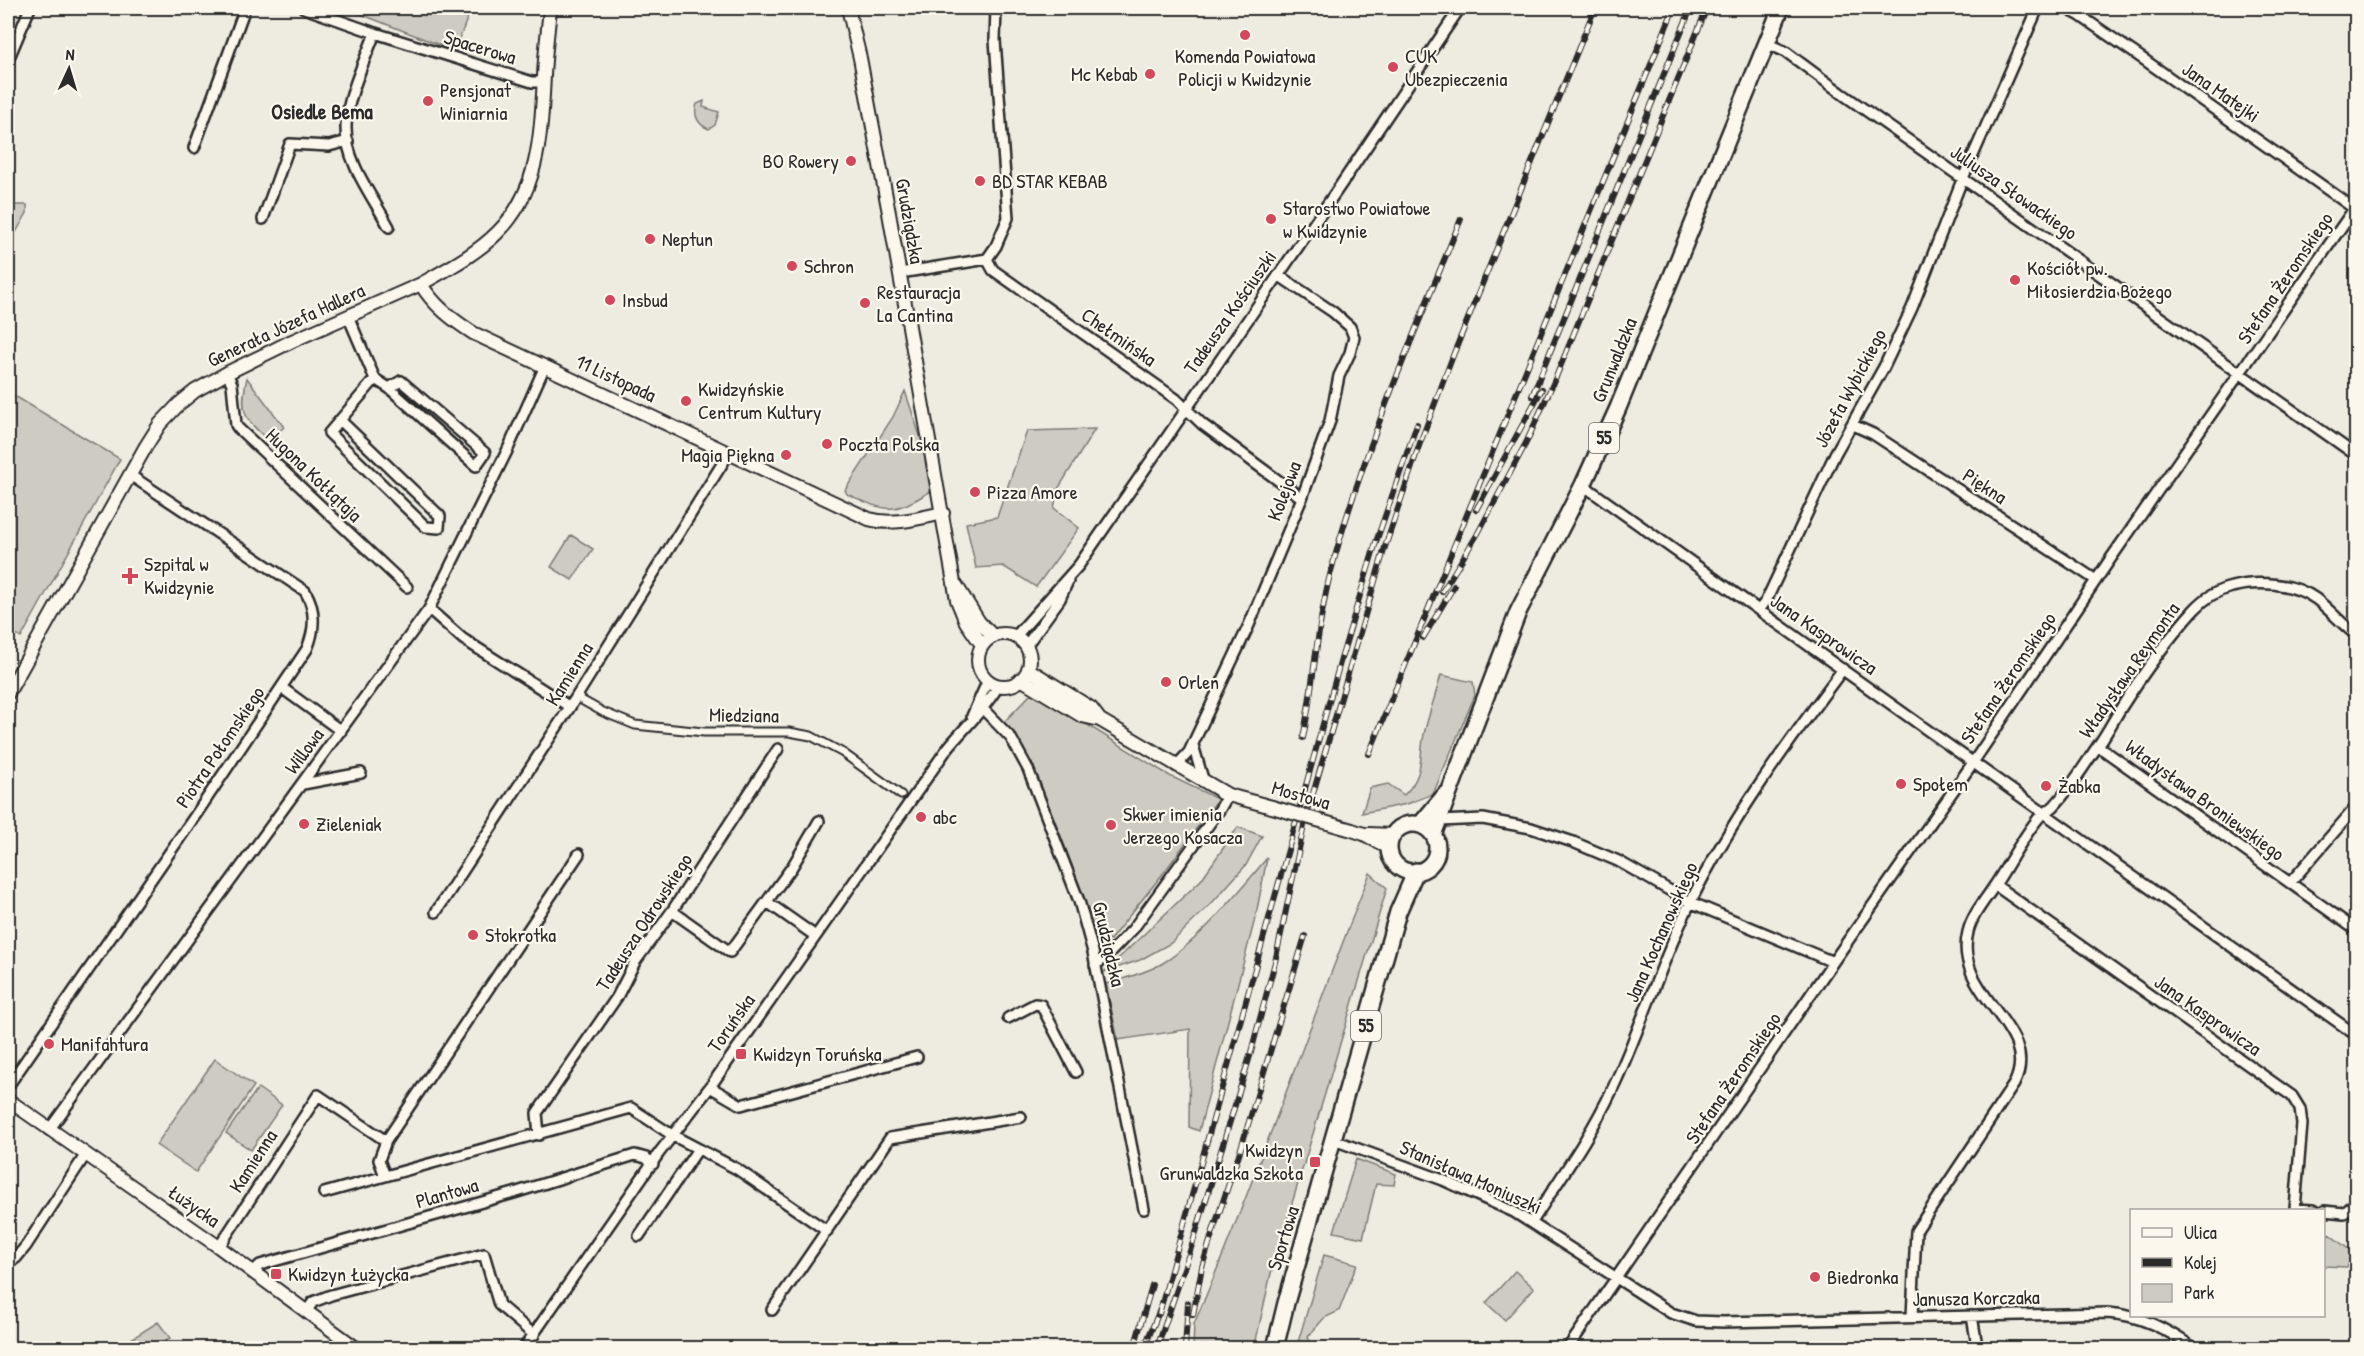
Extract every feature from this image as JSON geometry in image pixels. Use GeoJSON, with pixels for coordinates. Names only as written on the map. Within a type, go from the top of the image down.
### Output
{"type":"FeatureCollection","features":[{"type":"Feature","properties":{"kind":"main road","name":"Grunwaldzka"},"geometry":{"type":"LineString","coordinates":[[1433,835],[1440,821],[1448,790],[1518,612],[1618,408],[1781,8]]}},
{"type":"Feature","properties":{"kind":"main road","name":"Grunwaldzka"},"geometry":{"type":"LineString","coordinates":[[1420,825],[1448,790]]}},
{"type":"Feature","properties":{"kind":"main road"},"geometry":{"type":"LineString","coordinates":[[1409,870],[1390,856],[1391,842],[1403,826],[1420,825],[1433,835]]}},
{"type":"Feature","properties":{"kind":"main road","name":"55"},"geometry":{"type":"LineString","coordinates":[[1334,1140],[1409,870],[1425,868],[1432,861],[1436,853],[1433,835]]}},
{"type":"Feature","properties":{"kind":"main road","name":"Sportowa"},"geometry":{"type":"LineString","coordinates":[[1275,1348],[1334,1140]]}},
{"type":"Feature","properties":{"kind":"street"},"geometry":{"type":"LineString","coordinates":[[8,60],[30,8]]}},
{"type":"Feature","properties":{"kind":"street"},"geometry":{"type":"LineString","coordinates":[[194,148],[245,8]]}},
{"type":"Feature","properties":{"kind":"street","name":"Spacerowa"},"geometry":{"type":"LineString","coordinates":[[304,8],[375,33],[532,82],[544,82]]}},
{"type":"Feature","properties":{"kind":"street","name":"Generała Józefa Hallera"},"geometry":{"type":"LineString","coordinates":[[9,687],[155,432],[179,404],[195,391],[227,373],[421,284],[473,253],[497,233],[509,219],[524,195],[538,153],[550,8]]}},
{"type":"Feature","properties":{"kind":"street","name":"Grudziądzka"},"geometry":{"type":"LineString","coordinates":[[848,8],[860,58],[900,273],[960,611],[982,645]]}},
{"type":"Feature","properties":{"kind":"street"},"geometry":{"type":"LineString","coordinates":[[900,273],[987,259],[996,246],[1008,218],[995,40],[996,8]]}},
{"type":"Feature","properties":{"kind":"street","name":"Tadeusza Kościuszki"},"geometry":{"type":"LineString","coordinates":[[1026,646],[1060,599],[1070,577],[1460,8]]}},
{"type":"Feature","properties":{"kind":"street","name":"Józefa Wybickiego"},"geometry":{"type":"LineString","coordinates":[[1759,610],[1766,601],[1835,454],[1853,425],[1912,308],[1963,178],[2038,8]]}},
{"type":"Feature","properties":{"kind":"street","name":"Jana Matejki"},"geometry":{"type":"LineString","coordinates":[[2065,8],[2108,35],[2356,207]]}},
{"type":"Feature","properties":{"kind":"street"},"geometry":{"type":"LineString","coordinates":[[375,33],[351,100],[346,126],[351,156],[389,227]]}},
{"type":"Feature","properties":{"kind":"street","name":"Juliusza Słowackiego"},"geometry":{"type":"LineString","coordinates":[[1766,43],[1786,52],[2356,455]]}},
{"type":"Feature","properties":{"kind":"street"},"geometry":{"type":"LineString","coordinates":[[263,219],[290,144],[329,146],[348,141]]}},
{"type":"Feature","properties":{"kind":"street","name":"Stefana Żeromskiego"},"geometry":{"type":"LineString","coordinates":[[1568,1348],[1972,764],[2096,580],[2356,207]]}},
{"type":"Feature","properties":{"kind":"street","name":"Chełmińska"},"geometry":{"type":"LineString","coordinates":[[987,259],[993,270],[1176,399],[1202,424],[1302,498]]}},
{"type":"Feature","properties":{"kind":"street","name":"Kolejowa"},"geometry":{"type":"LineString","coordinates":[[1176,766],[1193,745],[1249,625],[1302,498],[1330,421],[1338,376],[1350,353],[1354,337],[1350,327],[1333,312],[1278,275]]}},
{"type":"Feature","properties":{"kind":"street","name":"11 Listopada"},"geometry":{"type":"LineString","coordinates":[[421,284],[440,307],[473,333],[879,522],[943,513]]}},
{"type":"Feature","properties":{"kind":"street"},"geometry":{"type":"LineString","coordinates":[[348,316],[375,379],[389,388],[476,466],[485,453],[401,381],[389,388]]}},
{"type":"Feature","properties":{"kind":"street","name":"Willowa"},"geometry":{"type":"LineString","coordinates":[[49,1130],[429,609],[508,448],[545,366]]}},
{"type":"Feature","properties":{"kind":"street","name":"Hugona Kołłątaja"},"geometry":{"type":"LineString","coordinates":[[227,373],[232,384],[238,428],[407,587]]}},
{"type":"Feature","properties":{"kind":"street"},"geometry":{"type":"LineString","coordinates":[[340,420],[440,516],[439,528],[426,527],[329,433],[340,420],[375,379]]}},
{"type":"Feature","properties":{"kind":"street","name":"Piękna"},"geometry":{"type":"LineString","coordinates":[[1853,425],[1873,434],[2096,580]]}},
{"type":"Feature","properties":{"kind":"street","name":"Kamienna"},"geometry":{"type":"LineString","coordinates":[[436,912],[570,707],[729,453]]}},
{"type":"Feature","properties":{"kind":"street","name":"Piotra Połomskiego"},"geometry":{"type":"LineString","coordinates":[[8,1086],[282,688],[312,638],[312,602],[305,591],[130,475]]}},
{"type":"Feature","properties":{"kind":"street","name":"Jana Kasprowicza"},"geometry":{"type":"LineString","coordinates":[[1582,485],[2356,1035]]}},
{"type":"Feature","properties":{"kind":"street","name":"Tadeusza Kościuszki"},"geometry":{"type":"LineString","coordinates":[[1015,637],[1070,577]]}},
{"type":"Feature","properties":{"kind":"street","name":"Grudziądzka"},"geometry":{"type":"LineString","coordinates":[[955,584],[979,622],[993,636]]}},
{"type":"Feature","properties":{"kind":"street","name":"Władysława Reymonta"},"geometry":{"type":"LineString","coordinates":[[2045,812],[2054,805],[2098,746],[2133,689],[2177,631],[2195,609],[2217,593],[2247,584],[2268,584],[2291,589],[2316,599],[2356,635]]}},
{"type":"Feature","properties":{"kind":"street"},"geometry":{"type":"LineString","coordinates":[[429,609],[463,639],[570,707]]}},
{"type":"Feature","properties":{"kind":"street"},"geometry":{"type":"LineString","coordinates":[[1001,634],[1015,637],[1026,646],[1030,661],[1025,674],[1015,683],[994,683],[982,675],[978,660],[982,645],[993,636],[1001,634]]}},
{"type":"Feature","properties":{"kind":"street","name":"Jana Kochanowskiego"},"geometry":{"type":"LineString","coordinates":[[1532,1222],[1580,1150],[1612,1091],[1690,902],[1736,820],[1843,669]]}},
{"type":"Feature","properties":{"kind":"street","name":"Mostowa"},"geometry":{"type":"LineString","coordinates":[[1025,674],[1091,708],[1100,720],[1228,795]]}},
{"type":"Feature","properties":{"kind":"street","name":"Toruńska"},"geometry":{"type":"LineString","coordinates":[[970,721],[983,709],[994,683]]}},
{"type":"Feature","properties":{"kind":"street","name":"Toruńska"},"geometry":{"type":"LineString","coordinates":[[524,1348],[672,1135],[710,1087],[814,935],[947,749],[970,721],[994,683]]}},
{"type":"Feature","properties":{"kind":"street"},"geometry":{"type":"LineString","coordinates":[[282,688],[341,731]]}},
{"type":"Feature","properties":{"kind":"street","name":"Miedziana"},"geometry":{"type":"LineString","coordinates":[[576,697],[635,725],[704,732],[789,732],[811,736],[843,753],[901,795]]}},
{"type":"Feature","properties":{"kind":"street","name":"Grudziądzka"},"geometry":{"type":"LineString","coordinates":[[983,709],[1011,738],[1028,769],[1079,901],[1095,965],[1144,1209]]}},
{"type":"Feature","properties":{"kind":"street"},"geometry":{"type":"LineString","coordinates":[[1193,745],[1203,779]]}},
{"type":"Feature","properties":{"kind":"street","name":"Władysława Broniewskiego"},"geometry":{"type":"LineString","coordinates":[[2098,746],[2356,930]]}},
{"type":"Feature","properties":{"kind":"street","name":"Tadeusza Odrowskiego"},"geometry":{"type":"LineString","coordinates":[[539,1135],[537,1113],[617,997],[635,962],[672,911],[778,748]]}},
{"type":"Feature","properties":{"kind":"street","name":"Mostowa"},"geometry":{"type":"LineString","coordinates":[[1176,766],[1183,776],[1201,786],[1391,842]]}},
{"type":"Feature","properties":{"kind":"street"},"geometry":{"type":"LineString","coordinates":[[303,784],[361,773]]}},
{"type":"Feature","properties":{"kind":"street"},"geometry":{"type":"LineString","coordinates":[[1095,965],[1107,957],[1133,928],[1228,795]]}},
{"type":"Feature","properties":{"kind":"street","name":"Władysława Broniewskiego"},"geometry":{"type":"LineString","coordinates":[[2290,883],[2356,807]]}},
{"type":"Feature","properties":{"kind":"street"},"geometry":{"type":"LineString","coordinates":[[1912,1317],[1916,1231],[2014,1084],[2019,1070],[2020,1056],[2015,1037],[1988,1003],[1972,976],[1966,946],[1969,928],[2037,819],[2045,812]]}},
{"type":"Feature","properties":{"kind":"street"},"geometry":{"type":"LineString","coordinates":[[1440,821],[1483,819],[1531,828],[1552,835],[1618,861],[1690,902],[1833,962]]}},
{"type":"Feature","properties":{"kind":"street"},"geometry":{"type":"LineString","coordinates":[[672,911],[730,952],[792,867],[819,821]]}},
{"type":"Feature","properties":{"kind":"street"},"geometry":{"type":"LineString","coordinates":[[385,1176],[380,1160],[386,1142],[579,854]]}},
{"type":"Feature","properties":{"kind":"street","name":"Jana Kasprowicza"},"geometry":{"type":"LineString","coordinates":[[1995,885],[2292,1096],[2300,1109],[2301,1124],[2295,1209]]}},
{"type":"Feature","properties":{"kind":"street"},"geometry":{"type":"LineString","coordinates":[[767,902],[814,935]]}},
{"type":"Feature","properties":{"kind":"street"},"geometry":{"type":"LineString","coordinates":[[1008,1018],[1035,1004],[1041,1005],[1076,1072]]}},
{"type":"Feature","properties":{"kind":"street"},"geometry":{"type":"LineString","coordinates":[[710,1087],[741,1105],[917,1057]]}},
{"type":"Feature","properties":{"kind":"street","name":"Kamienna"},"geometry":{"type":"LineString","coordinates":[[219,1247],[318,1095],[386,1142]]}},
{"type":"Feature","properties":{"kind":"street","name":"Łużycka"},"geometry":{"type":"LineString","coordinates":[[8,1100],[219,1247],[356,1348]]}},
{"type":"Feature","properties":{"kind":"street"},"geometry":{"type":"LineString","coordinates":[[324,1192],[631,1108],[672,1135],[737,1169],[827,1231]]}},
{"type":"Feature","properties":{"kind":"street"},"geometry":{"type":"LineString","coordinates":[[772,1311],[890,1138],[1021,1117]]}},
{"type":"Feature","properties":{"kind":"street","name":"Stanisława Moniuszki"},"geometry":{"type":"LineString","coordinates":[[1334,1140],[1443,1180],[1532,1222],[1618,1277]]}},
{"type":"Feature","properties":{"kind":"street"},"geometry":{"type":"LineString","coordinates":[[639,1236],[698,1149]]}},
{"type":"Feature","properties":{"kind":"street"},"geometry":{"type":"LineString","coordinates":[[8,1264],[26,1246],[86,1154]]}},
{"type":"Feature","properties":{"kind":"street","name":"Plantowa"},"geometry":{"type":"LineString","coordinates":[[252,1273],[260,1265],[514,1193],[635,1155],[646,1158],[652,1164]]}},
{"type":"Feature","properties":{"kind":"street"},"geometry":{"type":"LineString","coordinates":[[2325,1211],[2344,1213],[2356,1203]]}},
{"type":"Feature","properties":{"kind":"street"},"geometry":{"type":"LineString","coordinates":[[306,1312],[313,1302],[331,1295],[484,1254],[500,1305],[534,1335]]}},
{"type":"Feature","properties":{"kind":"street","name":"Janusza Korczaka"},"geometry":{"type":"LineString","coordinates":[[1618,1277],[1671,1313],[1696,1321],[2119,1314],[2155,1324],[2194,1348]]}},
{"type":"Feature","properties":{"kind":"street"},"geometry":{"type":"LineString","coordinates":[[1972,1316],[1975,1348]]}},
{"type":"Feature","properties":{"kind":"green space"},"geometry":{"type":"Polygon","coordinates":[[[345,8],[471,8],[455,51],[345,8]]]}},
{"type":"Feature","properties":{"kind":"green space"},"geometry":{"type":"Polygon","coordinates":[[[704,101],[703,107],[719,112],[715,125],[709,129],[699,122],[696,116],[697,104],[704,101]]]}},
{"type":"Feature","properties":{"kind":"green space"},"geometry":{"type":"Polygon","coordinates":[[[8,205],[27,205],[27,213],[8,246],[8,205]]]}},
{"type":"Feature","properties":{"kind":"green space"},"geometry":{"type":"Polygon","coordinates":[[[247,378],[284,427],[269,441],[246,414],[244,399],[247,378]]]}},
{"type":"Feature","properties":{"kind":"green space"},"geometry":{"type":"Polygon","coordinates":[[[905,391],[922,442],[931,491],[898,507],[872,505],[847,494],[845,490],[893,417],[905,391]]]}},
{"type":"Feature","properties":{"kind":"green space"},"geometry":{"type":"Polygon","coordinates":[[[8,392],[120,459],[21,638],[8,629],[8,392]]]}},
{"type":"Feature","properties":{"kind":"green space"},"geometry":{"type":"Polygon","coordinates":[[[1095,429],[1058,489],[1054,508],[1079,528],[1036,587],[1003,566],[976,568],[966,523],[997,517],[1027,431],[1095,429]]]}},
{"type":"Feature","properties":{"kind":"green space"},"geometry":{"type":"Polygon","coordinates":[[[571,535],[593,549],[572,580],[551,567],[571,535]]]}},
{"type":"Feature","properties":{"kind":"green space"},"geometry":{"type":"Polygon","coordinates":[[[1441,675],[1473,682],[1475,695],[1433,794],[1407,804],[1362,813],[1370,788],[1388,784],[1404,795],[1416,780],[1425,730],[1441,675]]]}},
{"type":"Feature","properties":{"kind":"green space"},"geometry":{"type":"Polygon","coordinates":[[[1036,693],[1170,776],[1218,799],[1110,940],[1095,935],[1043,791],[1026,756],[1004,722],[1030,695],[1036,693]]]}},
{"type":"Feature","properties":{"kind":"green space"},"geometry":{"type":"Polygon","coordinates":[[[1238,827],[1262,836],[1246,865],[1211,904],[1171,943],[1140,960],[1104,972],[1201,880],[1238,827]]]}},
{"type":"Feature","properties":{"kind":"green space"},"geometry":{"type":"Polygon","coordinates":[[[1267,858],[1256,915],[1199,1131],[1189,1127],[1190,1029],[1118,1040],[1106,984],[1150,970],[1177,953],[1218,915],[1267,858]]]}},
{"type":"Feature","properties":{"kind":"green space"},"geometry":{"type":"Polygon","coordinates":[[[1370,873],[1387,888],[1271,1273],[1256,1348],[1193,1348],[1194,1324],[1240,1212],[1370,873]]]}},
{"type":"Feature","properties":{"kind":"green space"},"geometry":{"type":"Polygon","coordinates":[[[215,1059],[254,1086],[196,1172],[156,1145],[215,1059]]]}},
{"type":"Feature","properties":{"kind":"green space"},"geometry":{"type":"Polygon","coordinates":[[[258,1088],[282,1105],[251,1150],[226,1133],[258,1088]]]}},
{"type":"Feature","properties":{"kind":"green space"},"geometry":{"type":"Polygon","coordinates":[[[1356,1159],[1396,1174],[1394,1185],[1376,1184],[1363,1238],[1334,1232],[1356,1159]]]}},
{"type":"Feature","properties":{"kind":"green space"},"geometry":{"type":"Polygon","coordinates":[[[2329,1234],[2355,1254],[2346,1267],[2325,1266],[2325,1240],[2329,1234]]]}},
{"type":"Feature","properties":{"kind":"green space"},"geometry":{"type":"Polygon","coordinates":[[[1324,1255],[1357,1264],[1339,1311],[1324,1318],[1308,1337],[1311,1348],[1298,1348],[1298,1342],[1324,1255]]]}},
{"type":"Feature","properties":{"kind":"green space"},"geometry":{"type":"Polygon","coordinates":[[[1515,1271],[1534,1288],[1505,1320],[1486,1303],[1515,1271]]]}},
{"type":"Feature","properties":{"kind":"green space"},"geometry":{"type":"Polygon","coordinates":[[[158,1322],[170,1338],[153,1348],[117,1348],[158,1322]]]}},
{"type":"Feature","properties":{"kind":"railway"},"geometry":{"type":"LineString","coordinates":[[1157,1348],[1193,1242],[1250,1056],[1275,962],[1305,821],[1385,547],[1420,443],[1454,353],[1595,8]]}},
{"type":"Feature","properties":{"kind":"railway"},"geometry":{"type":"LineString","coordinates":[[1369,754],[1674,8]]}},
{"type":"Feature","properties":{"kind":"railway"},"geometry":{"type":"LineString","coordinates":[[1532,396],[1691,8]]}},
{"type":"Feature","properties":{"kind":"railway"},"geometry":{"type":"LineString","coordinates":[[1442,592],[1477,535],[1526,443],[1556,377],[1707,8]]}},
{"type":"Feature","properties":{"kind":"railway"},"geometry":{"type":"LineString","coordinates":[[1303,738],[1325,595],[1343,529],[1390,395],[1461,219]]}},
{"type":"Feature","properties":{"kind":"railway"},"geometry":{"type":"LineString","coordinates":[[1476,510],[1542,389]]}},
{"type":"Feature","properties":{"kind":"railway"},"geometry":{"type":"LineString","coordinates":[[1159,1314],[1341,659],[1376,542],[1417,424]]}},
{"type":"Feature","properties":{"kind":"railway"},"geometry":{"type":"LineString","coordinates":[[1423,638],[1454,586]]}},
{"type":"Feature","properties":{"kind":"railway"},"geometry":{"type":"LineString","coordinates":[[1212,1234],[1241,1148],[1305,936]]}},
{"type":"Feature","properties":{"kind":"railway"},"geometry":{"type":"LineString","coordinates":[[1193,1315],[1202,1267],[1214,1228]]}},
{"type":"Feature","properties":{"kind":"railway"},"geometry":{"type":"LineString","coordinates":[[1134,1348],[1152,1285]]}},
{"type":"Feature","properties":{"kind":"railway"},"geometry":{"type":"LineString","coordinates":[[1185,1348],[1188,1303]]}},
{"type":"Feature","properties":{"kind":"railway"},"geometry":{"type":"LineString","coordinates":[[1144,1348],[1161,1307]]}},
{"type":"Feature","properties":{"kind":"place","name":"Komenda Powiatowa Policji w Kwidzynie"},"geometry":{"type":"Point","coordinates":[1245,35]}},
{"type":"Feature","properties":{"kind":"place","name":"CUK Ubezpieczenia"},"geometry":{"type":"Point","coordinates":[1393,67]}},
{"type":"Feature","properties":{"kind":"place","name":"Mc Kebab"},"geometry":{"type":"Point","coordinates":[1150,74]}},
{"type":"Feature","properties":{"kind":"place","name":"Pensjonat Winiarnia"},"geometry":{"type":"Point","coordinates":[428,101]}},
{"type":"Feature","properties":{"kind":"place","name":"BO Rowery"},"geometry":{"type":"Point","coordinates":[851,161]}},
{"type":"Feature","properties":{"kind":"place","name":"BD STAR KEBAB"},"geometry":{"type":"Point","coordinates":[980,181]}},
{"type":"Feature","properties":{"kind":"place","name":"Starostwo Powiatowe w Kwidzynie"},"geometry":{"type":"Point","coordinates":[1271,219]}},
{"type":"Feature","properties":{"kind":"place","name":"Neptun"},"geometry":{"type":"Point","coordinates":[650,239]}},
{"type":"Feature","properties":{"kind":"place","name":"Schron"},"geometry":{"type":"Point","coordinates":[792,266]}},
{"type":"Feature","properties":{"kind":"place","name":"Kościół pw. Miłosierdzia Bożego"},"geometry":{"type":"Point","coordinates":[2015,280]}},
{"type":"Feature","properties":{"kind":"place","name":"Insbud"},"geometry":{"type":"Point","coordinates":[610,300]}},
{"type":"Feature","properties":{"kind":"place","name":"Restauracja La Cantina"},"geometry":{"type":"Point","coordinates":[865,303]}},
{"type":"Feature","properties":{"kind":"place","name":"Kwidzyńskie Centrum Kultury"},"geometry":{"type":"Point","coordinates":[686,401]}},
{"type":"Feature","properties":{"kind":"place","name":"Poczta Polska"},"geometry":{"type":"Point","coordinates":[827,444]}},
{"type":"Feature","properties":{"kind":"place","name":"Magia Piękna"},"geometry":{"type":"Point","coordinates":[786,455]}},
{"type":"Feature","properties":{"kind":"place","name":"Pizza Amore"},"geometry":{"type":"Point","coordinates":[975,492]}},
{"type":"Feature","properties":{"kind":"place","name":"Szpital w Kwidzynie"},"geometry":{"type":"Point","coordinates":[130,576]}},
{"type":"Feature","properties":{"kind":"place","name":"Orlen"},"geometry":{"type":"Point","coordinates":[1166,682]}},
{"type":"Feature","properties":{"kind":"place","name":"Społem"},"geometry":{"type":"Point","coordinates":[1901,784]}},
{"type":"Feature","properties":{"kind":"place","name":"Żabka"},"geometry":{"type":"Point","coordinates":[2046,786]}},
{"type":"Feature","properties":{"kind":"place","name":"abc"},"geometry":{"type":"Point","coordinates":[921,817]}},
{"type":"Feature","properties":{"kind":"place","name":"Zieleniak"},"geometry":{"type":"Point","coordinates":[304,824]}},
{"type":"Feature","properties":{"kind":"place","name":"Skwer imienia Jerzego Kosacza"},"geometry":{"type":"Point","coordinates":[1111,825]}},
{"type":"Feature","properties":{"kind":"place","name":"Stokrotka"},"geometry":{"type":"Point","coordinates":[473,935]}},
{"type":"Feature","properties":{"kind":"place","name":"Manifahtura"},"geometry":{"type":"Point","coordinates":[49,1044]}},
{"type":"Feature","properties":{"kind":"place","name":"Kwidzyn Toruńska"},"geometry":{"type":"Point","coordinates":[741,1054]}},
{"type":"Feature","properties":{"kind":"place","name":"Kwidzyn Grunwaldzka Szkoła"},"geometry":{"type":"Point","coordinates":[1315,1162]}},
{"type":"Feature","properties":{"kind":"place","name":"Kwidzyn Łużycka"},"geometry":{"type":"Point","coordinates":[276,1274]}},
{"type":"Feature","properties":{"kind":"place","name":"Biedronka"},"geometry":{"type":"Point","coordinates":[1815,1277]}},
{"type":"Feature","properties":{"kind":"district","name":"Osiedle Bema"},"geometry":{"type":"Point","coordinates":[322,112]}}]}
